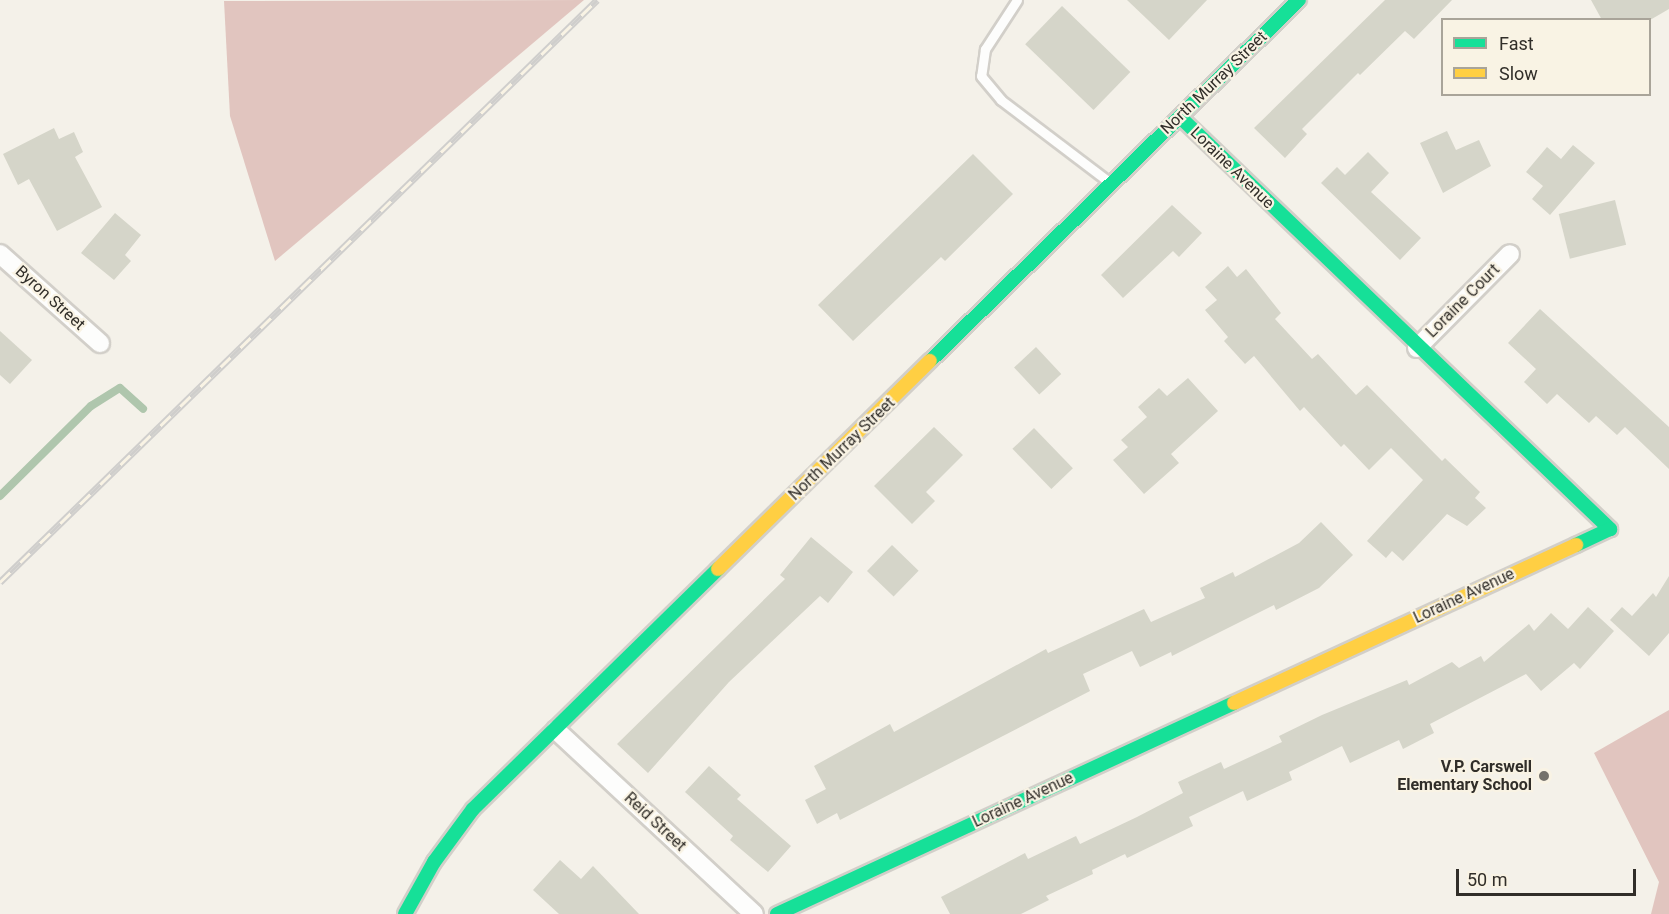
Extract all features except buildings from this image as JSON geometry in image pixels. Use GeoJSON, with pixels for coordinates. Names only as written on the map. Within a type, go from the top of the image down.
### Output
{"type":"FeatureCollection","features":[{"type":"Feature","properties":{"kind":"street","name":"North Murray Street"},"geometry":{"type":"LineString","coordinates":[[405,914],[434,862],[473,809],[1299,0]]}},
{"type":"Feature","properties":{"kind":"street","name":"Loraine Avenue"},"geometry":{"type":"LineString","coordinates":[[777,914],[1610,529],[1417,348],[1180,117]]}},
{"type":"Feature","properties":{"kind":"street","name":"Byron Street"},"geometry":{"type":"LineString","coordinates":[[0,254],[100,343]]}},
{"type":"Feature","properties":{"kind":"street","name":"Loraine Court"},"geometry":{"type":"LineString","coordinates":[[1417,348],[1510,254]]}},
{"type":"Feature","properties":{"kind":"street","name":"Reid Street"},"geometry":{"type":"LineString","coordinates":[[556,730],[754,914]]}},
{"type":"Feature","properties":{"kind":"lane"},"geometry":{"type":"LineString","coordinates":[[1017,0],[985,49],[981,76],[1001,100],[1113,184]]}},
{"type":"Feature","properties":{"kind":"shaded area"},"geometry":{"type":"Polygon","coordinates":[[[584,0],[275,261],[230,116],[224,1],[584,0]]]}},
{"type":"Feature","properties":{"kind":"shaded area"},"geometry":{"type":"Polygon","coordinates":[[[1669,710],[1669,914],[1651,914],[1659,882],[1594,753],[1669,710]]]}},
{"type":"Feature","properties":{"kind":"waterway"},"geometry":{"type":"LineString","coordinates":[[0,496],[91,406],[120,388],[143,409]]}},
{"type":"Feature","properties":{"kind":"railway"},"geometry":{"type":"LineString","coordinates":[[0,582],[597,0]]}},
{"type":"Feature","properties":{"kind":"traffic: fast"},"geometry":{"type":"LineString","coordinates":[[930,361],[1299,0]]}},
{"type":"Feature","properties":{"kind":"traffic: fast"},"geometry":{"type":"LineString","coordinates":[[1180,117],[1610,529],[1576,545]]}},
{"type":"Feature","properties":{"kind":"traffic: fast"},"geometry":{"type":"LineString","coordinates":[[405,914],[434,862],[473,809],[718,569]]}},
{"type":"Feature","properties":{"kind":"traffic: fast"},"geometry":{"type":"LineString","coordinates":[[777,914],[1234,703]]}},
{"type":"Feature","properties":{"kind":"traffic: slow"},"geometry":{"type":"LineString","coordinates":[[718,569],[930,361]]}},
{"type":"Feature","properties":{"kind":"traffic: slow"},"geometry":{"type":"LineString","coordinates":[[1234,703],[1576,545]]}},
{"type":"Feature","properties":{"kind":"place","name":"V.P. Carswell Elementary School"},"geometry":{"type":"Point","coordinates":[1544,776]}}]}
